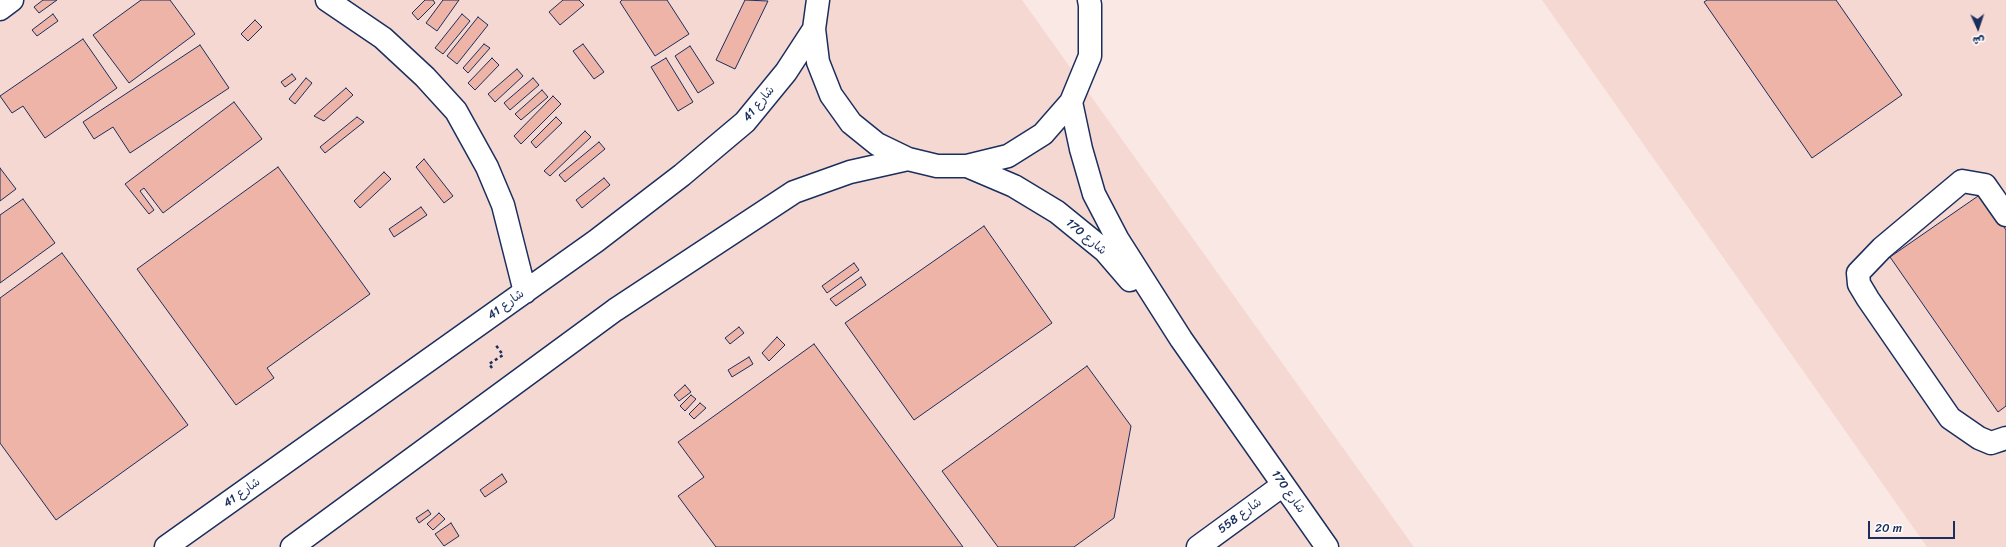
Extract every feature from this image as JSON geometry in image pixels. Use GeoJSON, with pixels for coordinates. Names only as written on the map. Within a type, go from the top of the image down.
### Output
{"type":"FeatureCollection","features":[{"type":"Feature","properties":{"kind":"street"},"geometry":{"type":"LineString","coordinates":[[0,9],[12,0]]}},
{"type":"Feature","properties":{"kind":"street"},"geometry":{"type":"LineString","coordinates":[[326,0],[383,38],[425,77],[456,111],[487,167],[503,205],[525,292]]}},
{"type":"Feature","properties":{"kind":"street"},"geometry":{"type":"LineString","coordinates":[[818,0],[814,29],[818,62],[831,94],[851,122],[877,144],[908,159],[937,166],[967,166],[1008,156],[1043,134],[1071,102],[1090,56],[1091,2]]}},
{"type":"Feature","properties":{"kind":"street","name":"شارع 41"},"geometry":{"type":"LineString","coordinates":[[166,547],[596,241],[682,175],[745,122],[786,72],[814,29]]}},
{"type":"Feature","properties":{"kind":"street","name":"شارع 170"},"geometry":{"type":"LineString","coordinates":[[1071,102],[1081,149],[1094,194],[1118,240],[1181,339],[1327,547]]}},
{"type":"Feature","properties":{"kind":"street"},"geometry":{"type":"LineString","coordinates":[[292,547],[507,391],[615,310],[794,192],[850,172],[908,159]]}},
{"type":"Feature","properties":{"kind":"street","name":"شارع 170"},"geometry":{"type":"LineString","coordinates":[[967,166],[1014,186],[1051,208],[1105,251],[1181,339]]}},
{"type":"Feature","properties":{"kind":"street"},"geometry":{"type":"LineString","coordinates":[[2006,214],[1985,185],[1962,181],[1882,248],[1858,273],[1859,284],[1868,299],[1950,418],[1979,438],[1991,443],[2006,438]]}},
{"type":"Feature","properties":{"kind":"street","name":"شارع 558"},"geometry":{"type":"LineString","coordinates":[[1198,547],[1283,485]]}},
{"type":"Feature","properties":{"kind":"path"},"geometry":{"type":"LineString","coordinates":[[482,323],[503,355],[489,364],[507,391]]}},
{"type":"Feature","properties":{"kind":"shaded area"},"geometry":{"type":"Polygon","coordinates":[[[0,0],[1022,0],[1414,547],[0,547],[0,0]]]}},
{"type":"Feature","properties":{"kind":"shaded area"},"geometry":{"type":"Polygon","coordinates":[[[1542,0],[2006,0],[2006,547],[1927,547],[1542,0]]]}},
{"type":"Feature","properties":{"kind":"building"},"geometry":{"type":"Polygon","coordinates":[[[43,0],[57,0],[39,13],[34,7],[43,0]]]}},
{"type":"Feature","properties":{"kind":"building"},"geometry":{"type":"Polygon","coordinates":[[[141,0],[170,0],[195,34],[129,83],[93,35],[141,0]]]}},
{"type":"Feature","properties":{"kind":"building"},"geometry":{"type":"Polygon","coordinates":[[[425,0],[433,0],[435,3],[418,20],[412,13],[425,0]]]}},
{"type":"Feature","properties":{"kind":"building"},"geometry":{"type":"Polygon","coordinates":[[[443,0],[459,0],[437,31],[426,23],[443,0]]]}},
{"type":"Feature","properties":{"kind":"building"},"geometry":{"type":"Polygon","coordinates":[[[563,0],[579,0],[584,5],[560,25],[549,12],[563,0]]]}},
{"type":"Feature","properties":{"kind":"building"},"geometry":{"type":"Polygon","coordinates":[[[622,0],[667,0],[689,34],[655,56],[620,2],[622,0]]]}},
{"type":"Feature","properties":{"kind":"building"},"geometry":{"type":"Polygon","coordinates":[[[745,0],[768,1],[735,69],[716,60],[745,0]]]}},
{"type":"Feature","properties":{"kind":"building"},"geometry":{"type":"Polygon","coordinates":[[[1707,0],[1836,0],[1902,95],[1812,158],[1704,2],[1707,0]]]}},
{"type":"Feature","properties":{"kind":"building"},"geometry":{"type":"Polygon","coordinates":[[[53,14],[58,21],[37,36],[32,30],[53,14]]]}},
{"type":"Feature","properties":{"kind":"building"},"geometry":{"type":"Polygon","coordinates":[[[462,14],[470,21],[443,54],[435,48],[462,14]]]}},
{"type":"Feature","properties":{"kind":"building"},"geometry":{"type":"Polygon","coordinates":[[[478,17],[488,25],[457,64],[447,56],[478,17]]]}},
{"type":"Feature","properties":{"kind":"building"},"geometry":{"type":"Polygon","coordinates":[[[255,20],[262,27],[248,41],[241,34],[255,20]]]}},
{"type":"Feature","properties":{"kind":"building"},"geometry":{"type":"Polygon","coordinates":[[[83,39],[117,88],[45,138],[23,106],[12,113],[0,96],[83,39]]]}},
{"type":"Feature","properties":{"kind":"building"},"geometry":{"type":"Polygon","coordinates":[[[484,44],[490,48],[468,73],[463,68],[484,44]]]}},
{"type":"Feature","properties":{"kind":"building"},"geometry":{"type":"Polygon","coordinates":[[[583,44],[604,72],[594,79],[573,51],[583,44]]]}},
{"type":"Feature","properties":{"kind":"building"},"geometry":{"type":"Polygon","coordinates":[[[200,45],[229,88],[130,153],[113,127],[94,139],[83,122],[200,45]]]}},
{"type":"Feature","properties":{"kind":"building"},"geometry":{"type":"Polygon","coordinates":[[[690,46],[714,83],[698,93],[675,56],[690,46]]]}},
{"type":"Feature","properties":{"kind":"building"},"geometry":{"type":"Polygon","coordinates":[[[492,58],[499,65],[475,90],[468,83],[492,58]]]}},
{"type":"Feature","properties":{"kind":"building"},"geometry":{"type":"Polygon","coordinates":[[[666,58],[693,102],[678,111],[651,67],[666,58]]]}},
{"type":"Feature","properties":{"kind":"building"},"geometry":{"type":"Polygon","coordinates":[[[517,69],[523,76],[495,102],[488,94],[517,69]]]}},
{"type":"Feature","properties":{"kind":"building"},"geometry":{"type":"Polygon","coordinates":[[[292,74],[296,79],[285,87],[281,82],[292,74]]]}},
{"type":"Feature","properties":{"kind":"building"},"geometry":{"type":"Polygon","coordinates":[[[306,78],[312,83],[295,104],[289,99],[306,78]]]}},
{"type":"Feature","properties":{"kind":"building"},"geometry":{"type":"Polygon","coordinates":[[[533,78],[539,85],[510,110],[504,103],[533,78]]]}},
{"type":"Feature","properties":{"kind":"building"},"geometry":{"type":"Polygon","coordinates":[[[346,88],[353,95],[324,121],[314,116],[346,88]]]}},
{"type":"Feature","properties":{"kind":"building"},"geometry":{"type":"Polygon","coordinates":[[[542,90],[548,97],[521,120],[515,114],[542,90]]]}},
{"type":"Feature","properties":{"kind":"building"},"geometry":{"type":"Polygon","coordinates":[[[553,96],[561,104],[521,144],[514,136],[553,96]]]}},
{"type":"Feature","properties":{"kind":"building"},"geometry":{"type":"Polygon","coordinates":[[[234,102],[262,139],[163,213],[144,188],[140,191],[154,210],[149,214],[125,184],[234,102]]]}},
{"type":"Feature","properties":{"kind":"building"},"geometry":{"type":"Polygon","coordinates":[[[357,117],[364,122],[325,153],[320,147],[357,117]]]}},
{"type":"Feature","properties":{"kind":"building"},"geometry":{"type":"Polygon","coordinates":[[[556,117],[562,123],[536,148],[531,142],[556,117]]]}},
{"type":"Feature","properties":{"kind":"building"},"geometry":{"type":"Polygon","coordinates":[[[585,131],[591,137],[550,176],[544,171],[585,131]]]}},
{"type":"Feature","properties":{"kind":"building"},"geometry":{"type":"Polygon","coordinates":[[[599,142],[605,149],[565,182],[559,175],[599,142]]]}},
{"type":"Feature","properties":{"kind":"building"},"geometry":{"type":"Polygon","coordinates":[[[424,159],[453,196],[444,203],[416,167],[424,159]]]}},
{"type":"Feature","properties":{"kind":"building"},"geometry":{"type":"Polygon","coordinates":[[[278,167],[370,294],[267,368],[274,378],[236,405],[137,269],[278,167]]]}},
{"type":"Feature","properties":{"kind":"building"},"geometry":{"type":"Polygon","coordinates":[[[0,168],[16,189],[0,201],[0,168]]]}},
{"type":"Feature","properties":{"kind":"building"},"geometry":{"type":"Polygon","coordinates":[[[384,172],[391,179],[360,208],[354,201],[384,172]]]}},
{"type":"Feature","properties":{"kind":"building"},"geometry":{"type":"Polygon","coordinates":[[[604,178],[610,185],[582,208],[576,200],[604,178]]]}},
{"type":"Feature","properties":{"kind":"building"},"geometry":{"type":"Polygon","coordinates":[[[1981,194],[2006,230],[2006,406],[1998,412],[1890,257],[1981,194]]]}},
{"type":"Feature","properties":{"kind":"building"},"geometry":{"type":"Polygon","coordinates":[[[23,199],[55,243],[0,283],[0,215],[23,199]]]}},
{"type":"Feature","properties":{"kind":"building"},"geometry":{"type":"Polygon","coordinates":[[[421,207],[427,215],[394,237],[389,229],[421,207]]]}},
{"type":"Feature","properties":{"kind":"building"},"geometry":{"type":"Polygon","coordinates":[[[984,226],[1052,323],[914,420],[845,323],[984,226]]]}},
{"type":"Feature","properties":{"kind":"building"},"geometry":{"type":"Polygon","coordinates":[[[62,253],[188,425],[56,520],[0,443],[0,298],[62,253]]]}},
{"type":"Feature","properties":{"kind":"building"},"geometry":{"type":"Polygon","coordinates":[[[854,263],[859,270],[827,293],[822,286],[854,263]]]}},
{"type":"Feature","properties":{"kind":"building"},"geometry":{"type":"Polygon","coordinates":[[[861,277],[866,285],[836,306],[830,299],[861,277]]]}},
{"type":"Feature","properties":{"kind":"building"},"geometry":{"type":"Polygon","coordinates":[[[739,327],[744,333],[730,344],[725,338],[739,327]]]}},
{"type":"Feature","properties":{"kind":"building"},"geometry":{"type":"Polygon","coordinates":[[[777,337],[785,345],[769,361],[762,353],[777,337]]]}},
{"type":"Feature","properties":{"kind":"building"},"geometry":{"type":"Polygon","coordinates":[[[814,344],[963,547],[716,547],[678,496],[704,477],[678,442],[814,344]]]}},
{"type":"Feature","properties":{"kind":"building"},"geometry":{"type":"Polygon","coordinates":[[[749,357],[753,364],[732,377],[728,370],[749,357]]]}},
{"type":"Feature","properties":{"kind":"building"},"geometry":{"type":"Polygon","coordinates":[[[1087,366],[1131,426],[1114,518],[1074,547],[998,547],[942,471],[1087,366]]]}},
{"type":"Feature","properties":{"kind":"building"},"geometry":{"type":"Polygon","coordinates":[[[685,385],[691,392],[679,401],[674,395],[685,385]]]}},
{"type":"Feature","properties":{"kind":"building"},"geometry":{"type":"Polygon","coordinates":[[[691,395],[696,399],[685,411],[680,406],[691,395]]]}},
{"type":"Feature","properties":{"kind":"building"},"geometry":{"type":"Polygon","coordinates":[[[700,403],[706,408],[694,419],[689,414],[700,403]]]}},
{"type":"Feature","properties":{"kind":"building"},"geometry":{"type":"Polygon","coordinates":[[[502,474],[507,482],[485,497],[480,490],[502,474]]]}},
{"type":"Feature","properties":{"kind":"building"},"geometry":{"type":"Polygon","coordinates":[[[428,510],[431,514],[419,523],[416,518],[428,510]]]}},
{"type":"Feature","properties":{"kind":"building"},"geometry":{"type":"Polygon","coordinates":[[[439,513],[445,519],[433,530],[427,524],[439,513]]]}},
{"type":"Feature","properties":{"kind":"building"},"geometry":{"type":"Polygon","coordinates":[[[451,523],[459,536],[444,546],[435,534],[451,523]]]}}]}
